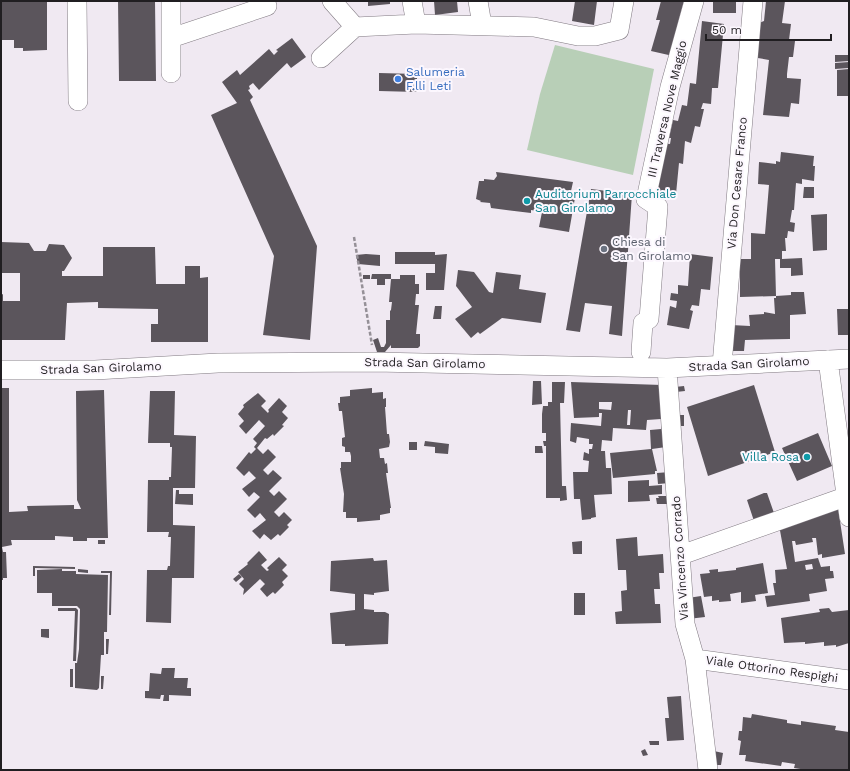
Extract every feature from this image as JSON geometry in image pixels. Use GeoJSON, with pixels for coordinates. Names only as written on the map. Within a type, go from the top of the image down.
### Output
{"type":"FeatureCollection","features":[{"type":"Feature","properties":{"kind":"street"},"geometry":{"type":"LineString","coordinates":[[77,1],[78,101]]}},
{"type":"Feature","properties":{"kind":"street"},"geometry":{"type":"LineString","coordinates":[[171,1],[171,73]]}},
{"type":"Feature","properties":{"kind":"street"},"geometry":{"type":"LineString","coordinates":[[171,38],[267,6],[263,1]]}},
{"type":"Feature","properties":{"kind":"street"},"geometry":{"type":"LineString","coordinates":[[332,1],[356,27]]}},
{"type":"Feature","properties":{"kind":"street"},"geometry":{"type":"LineString","coordinates":[[412,1],[416,24]]}},
{"type":"Feature","properties":{"kind":"street"},"geometry":{"type":"LineString","coordinates":[[478,1],[482,25]]}},
{"type":"Feature","properties":{"kind":"street"},"geometry":{"type":"LineString","coordinates":[[321,58],[356,27],[416,24],[482,25],[534,27],[578,36],[595,36],[620,30],[624,1]]}},
{"type":"Feature","properties":{"kind":"street","name":"III Traversa Nove Maggio"},"geometry":{"type":"LineString","coordinates":[[641,352],[643,323],[649,319],[658,207],[646,199],[670,87],[694,1]]}},
{"type":"Feature","properties":{"kind":"street","name":"Via Don Cesare Franco"},"geometry":{"type":"LineString","coordinates":[[722,365],[753,1]]}},
{"type":"Feature","properties":{"kind":"street","name":"Strada San Girolamo"},"geometry":{"type":"LineString","coordinates":[[1,370],[95,370],[218,363],[360,362],[667,368],[849,359]]}},
{"type":"Feature","properties":{"kind":"street"},"geometry":{"type":"LineString","coordinates":[[828,360],[845,497],[849,517]]}},
{"type":"Feature","properties":{"kind":"street","name":"Via Vincenzo Corrado"},"geometry":{"type":"LineString","coordinates":[[667,368],[677,521],[681,555],[684,624],[695,659],[708,770]]}},
{"type":"Feature","properties":{"kind":"street"},"geometry":{"type":"LineString","coordinates":[[681,555],[845,497]]}},
{"type":"Feature","properties":{"kind":"street","name":"Viale Ottorino Respighi"},"geometry":{"type":"LineString","coordinates":[[695,659],[849,680]]}},
{"type":"Feature","properties":{"kind":"path"},"geometry":{"type":"LineString","coordinates":[[354,237],[373,352]]}},
{"type":"Feature","properties":{"kind":"green space"},"geometry":{"type":"Polygon","coordinates":[[[555,45],[654,69],[633,175],[527,150],[540,94],[555,45]]]}},
{"type":"Feature","properties":{"kind":"building"},"geometry":{"type":"Polygon","coordinates":[[[1,1],[47,1],[47,50],[23,51],[23,48],[14,48],[14,40],[1,40],[1,1]]]}},
{"type":"Feature","properties":{"kind":"building"},"geometry":{"type":"Polygon","coordinates":[[[118,1],[155,1],[156,81],[119,81],[118,1]]]}},
{"type":"Feature","properties":{"kind":"building"},"geometry":{"type":"Polygon","coordinates":[[[368,1],[390,1],[390,4],[368,6],[368,1]]]}},
{"type":"Feature","properties":{"kind":"building"},"geometry":{"type":"Polygon","coordinates":[[[434,1],[457,1],[458,12],[435,15],[434,1]]]}},
{"type":"Feature","properties":{"kind":"building"},"geometry":{"type":"Polygon","coordinates":[[[575,1],[597,1],[594,25],[572,21],[575,1]]]}},
{"type":"Feature","properties":{"kind":"building"},"geometry":{"type":"Polygon","coordinates":[[[661,1],[684,1],[678,23],[673,56],[651,51],[660,20],[656,20],[661,1]]]}},
{"type":"Feature","properties":{"kind":"building"},"geometry":{"type":"Polygon","coordinates":[[[713,1],[736,1],[736,13],[713,13],[713,1]]]}},
{"type":"Feature","properties":{"kind":"building"},"geometry":{"type":"Polygon","coordinates":[[[766,1],[785,1],[782,23],[791,24],[789,40],[795,41],[793,57],[789,57],[787,78],[801,79],[799,104],[791,103],[789,117],[763,115],[769,60],[758,58],[758,56],[756,56],[759,23],[764,21],[766,1]]]}},
{"type":"Feature","properties":{"kind":"building"},"geometry":{"type":"Polygon","coordinates":[[[702,21],[724,24],[718,88],[712,88],[711,104],[703,103],[701,109],[704,109],[700,127],[695,126],[691,143],[685,141],[683,164],[679,163],[676,194],[654,192],[662,143],[670,144],[671,138],[669,138],[673,120],[678,121],[682,105],[687,106],[690,83],[696,84],[702,21]]]}},
{"type":"Feature","properties":{"kind":"building"},"geometry":{"type":"Polygon","coordinates":[[[292,38],[306,57],[291,68],[287,63],[259,90],[253,83],[249,86],[250,89],[248,90],[253,97],[250,100],[317,246],[310,340],[263,335],[274,256],[211,115],[237,103],[222,82],[237,70],[240,75],[269,49],[274,55],[278,51],[276,50],[292,38]]]}},
{"type":"Feature","properties":{"kind":"building"},"geometry":{"type":"Polygon","coordinates":[[[835,55],[849,55],[849,61],[835,62],[835,55]]]}},
{"type":"Feature","properties":{"kind":"building"},"geometry":{"type":"Polygon","coordinates":[[[849,62],[849,68],[835,69],[835,63],[849,62]]]}},
{"type":"Feature","properties":{"kind":"building"},"geometry":{"type":"Polygon","coordinates":[[[849,69],[849,96],[837,96],[837,70],[849,69]]]}},
{"type":"Feature","properties":{"kind":"building","name":"Salumeria F.lli Leti"},"geometry":{"type":"Polygon","coordinates":[[[379,73],[417,74],[417,92],[379,91],[379,73]]]}},
{"type":"Feature","properties":{"kind":"building"},"geometry":{"type":"Polygon","coordinates":[[[781,152],[814,156],[814,181],[802,179],[802,184],[796,183],[794,210],[792,210],[790,222],[795,223],[794,232],[788,231],[787,238],[785,238],[786,251],[782,251],[782,259],[802,258],[803,275],[791,276],[791,268],[780,268],[780,259],[775,259],[776,296],[740,297],[740,259],[751,259],[751,233],[765,234],[769,185],[758,184],[759,162],[776,164],[776,161],[780,162],[781,152]]]}},
{"type":"Feature","properties":{"kind":"building","name":"Auditorium Parrocchiale San Girolamo"},"geometry":{"type":"Polygon","coordinates":[[[496,172],[573,182],[571,191],[576,192],[569,232],[539,227],[542,212],[531,210],[531,213],[491,208],[490,203],[480,202],[481,201],[476,199],[479,181],[484,181],[484,179],[494,180],[497,176],[496,172]]]}},
{"type":"Feature","properties":{"kind":"building"},"geometry":{"type":"Polygon","coordinates":[[[804,187],[814,187],[814,198],[803,198],[804,187]]]}},
{"type":"Feature","properties":{"kind":"building","name":"Chiesa di San Girolamo"},"geometry":{"type":"Polygon","coordinates":[[[591,189],[632,194],[622,336],[609,334],[612,306],[585,303],[580,332],[566,330],[591,189]]]}},
{"type":"Feature","properties":{"kind":"building"},"geometry":{"type":"Polygon","coordinates":[[[827,214],[827,250],[813,251],[811,215],[827,214]]]}},
{"type":"Feature","properties":{"kind":"building"},"geometry":{"type":"Polygon","coordinates":[[[1,242],[29,243],[34,251],[46,251],[49,244],[64,245],[72,258],[64,271],[62,271],[62,276],[103,276],[103,247],[155,247],[156,284],[185,284],[185,266],[200,266],[200,278],[208,277],[208,342],[151,342],[151,324],[158,324],[158,309],[98,308],[98,302],[67,303],[65,340],[1,340],[1,295],[3,294],[3,301],[20,301],[20,273],[1,273],[1,242]]]}},
{"type":"Feature","properties":{"kind":"building"},"geometry":{"type":"Polygon","coordinates":[[[395,252],[435,252],[435,255],[447,254],[444,290],[426,290],[426,273],[435,273],[435,264],[395,264],[395,252]]]}},
{"type":"Feature","properties":{"kind":"building"},"geometry":{"type":"Polygon","coordinates":[[[690,254],[713,257],[710,290],[701,289],[699,306],[692,305],[690,310],[693,311],[689,329],[667,325],[670,306],[676,308],[677,301],[670,300],[671,293],[678,294],[678,285],[688,286],[690,254]]]}},
{"type":"Feature","properties":{"kind":"building"},"geometry":{"type":"Polygon","coordinates":[[[356,255],[380,255],[380,266],[358,264],[356,255]]]}},
{"type":"Feature","properties":{"kind":"building"},"geometry":{"type":"Polygon","coordinates":[[[458,270],[474,272],[489,292],[493,293],[496,272],[521,275],[519,289],[546,293],[541,323],[502,318],[480,334],[478,332],[471,338],[455,319],[472,307],[456,286],[458,270]]]}},
{"type":"Feature","properties":{"kind":"building"},"geometry":{"type":"Polygon","coordinates":[[[372,274],[391,274],[391,279],[385,279],[385,285],[377,285],[377,279],[371,279],[372,274]]]}},
{"type":"Feature","properties":{"kind":"building"},"geometry":{"type":"Polygon","coordinates":[[[363,275],[370,275],[370,279],[363,279],[363,275]]]}},
{"type":"Feature","properties":{"kind":"building"},"geometry":{"type":"Polygon","coordinates":[[[400,275],[415,275],[415,284],[419,284],[419,294],[416,294],[415,305],[419,305],[416,334],[420,334],[420,346],[418,348],[391,348],[391,345],[385,352],[377,352],[373,340],[378,338],[381,347],[384,347],[386,343],[386,320],[390,320],[392,302],[389,302],[391,279],[400,279],[400,275]]]}},
{"type":"Feature","properties":{"kind":"building"},"geometry":{"type":"Polygon","coordinates":[[[791,292],[804,292],[806,314],[790,315],[790,339],[745,340],[744,351],[732,351],[731,325],[750,326],[749,315],[764,314],[764,312],[775,314],[774,298],[776,298],[776,296],[791,295],[791,292]]]}},
{"type":"Feature","properties":{"kind":"building"},"geometry":{"type":"Polygon","coordinates":[[[435,306],[442,306],[441,319],[433,319],[435,306]]]}},
{"type":"Feature","properties":{"kind":"building"},"geometry":{"type":"Polygon","coordinates":[[[837,309],[849,309],[849,335],[838,335],[837,309]]]}},
{"type":"Feature","properties":{"kind":"building"},"geometry":{"type":"Polygon","coordinates":[[[533,381],[541,381],[542,404],[532,405],[533,381]]]}},
{"type":"Feature","properties":{"kind":"building"},"geometry":{"type":"Polygon","coordinates":[[[552,382],[565,382],[564,403],[560,403],[562,486],[566,486],[567,500],[560,501],[560,498],[546,498],[546,446],[544,446],[543,441],[546,441],[546,433],[542,433],[542,414],[543,406],[548,406],[548,402],[552,402],[552,382]]]}},
{"type":"Feature","properties":{"kind":"building"},"geometry":{"type":"Polygon","coordinates":[[[571,382],[662,385],[666,447],[652,449],[657,471],[655,471],[655,474],[613,478],[610,453],[651,449],[650,430],[661,429],[661,419],[647,420],[646,430],[613,428],[612,441],[602,440],[601,451],[605,451],[606,468],[611,468],[612,494],[594,495],[596,517],[591,519],[582,520],[580,499],[574,499],[573,472],[588,472],[589,461],[583,460],[584,452],[589,454],[589,449],[592,449],[593,444],[589,444],[589,439],[577,437],[576,443],[570,441],[571,423],[601,426],[602,413],[599,413],[599,417],[574,418],[571,382]],[[599,402],[599,409],[611,410],[612,402],[599,402]],[[628,410],[627,425],[630,425],[631,410],[628,410]]]}},
{"type":"Feature","properties":{"kind":"building"},"geometry":{"type":"Polygon","coordinates":[[[754,385],[775,452],[708,476],[687,407],[754,385]]]}},
{"type":"Feature","properties":{"kind":"building"},"geometry":{"type":"Polygon","coordinates":[[[684,386],[685,391],[676,392],[675,387],[684,386]]]}},
{"type":"Feature","properties":{"kind":"building"},"geometry":{"type":"Polygon","coordinates":[[[1,388],[9,388],[9,512],[28,511],[27,506],[74,505],[74,509],[81,509],[77,500],[76,391],[104,390],[108,538],[87,538],[87,541],[73,541],[73,537],[55,536],[55,540],[11,540],[12,545],[2,547],[3,552],[6,552],[7,578],[3,578],[3,580],[1,580],[1,388]]]}},
{"type":"Feature","properties":{"kind":"building"},"geometry":{"type":"Polygon","coordinates":[[[372,388],[372,393],[383,392],[383,399],[386,398],[385,407],[387,434],[389,434],[390,442],[389,447],[379,449],[380,458],[384,458],[385,464],[387,463],[388,473],[386,473],[391,508],[390,513],[380,515],[380,520],[357,522],[357,518],[346,518],[346,512],[343,512],[344,494],[340,468],[341,462],[351,462],[351,456],[350,452],[345,452],[345,447],[342,446],[342,438],[345,437],[342,411],[339,411],[338,403],[340,403],[340,397],[350,396],[350,390],[372,388]]]}},
{"type":"Feature","properties":{"kind":"building"},"geometry":{"type":"Polygon","coordinates":[[[150,391],[175,391],[174,435],[196,436],[195,488],[173,488],[173,525],[195,526],[194,578],[172,578],[171,623],[146,622],[147,570],[167,570],[168,566],[170,566],[171,537],[168,537],[169,532],[147,532],[148,480],[169,480],[169,477],[171,477],[172,447],[170,447],[170,443],[148,443],[150,391]]]}},
{"type":"Feature","properties":{"kind":"building"},"geometry":{"type":"Polygon","coordinates":[[[258,393],[266,401],[261,406],[268,413],[268,410],[279,398],[287,406],[282,412],[288,418],[282,425],[284,426],[274,436],[273,434],[267,439],[265,438],[257,448],[263,454],[268,449],[276,457],[263,470],[268,475],[273,470],[282,478],[269,491],[274,496],[279,491],[287,499],[274,512],[279,517],[284,512],[292,520],[287,525],[289,527],[280,536],[278,534],[271,540],[264,534],[260,539],[252,531],[266,520],[260,513],[255,518],[247,510],[260,497],[254,492],[249,497],[242,489],[256,478],[249,471],[244,476],[236,468],[249,452],[251,454],[256,449],[254,447],[257,443],[253,439],[265,426],[259,420],[246,434],[239,426],[244,421],[238,414],[244,407],[243,405],[258,393]]]}},
{"type":"Feature","properties":{"kind":"building"},"geometry":{"type":"Polygon","coordinates":[[[677,415],[684,415],[684,426],[677,426],[677,415]]]}},
{"type":"Feature","properties":{"kind":"building","name":"Villa Rosa"},"geometry":{"type":"Polygon","coordinates":[[[818,433],[832,466],[797,481],[782,448],[818,433]]]}},
{"type":"Feature","properties":{"kind":"building"},"geometry":{"type":"Polygon","coordinates":[[[425,441],[449,444],[448,454],[435,453],[435,447],[424,446],[425,441]]]}},
{"type":"Feature","properties":{"kind":"building"},"geometry":{"type":"Polygon","coordinates":[[[409,442],[417,442],[417,450],[409,450],[409,442]]]}},
{"type":"Feature","properties":{"kind":"building"},"geometry":{"type":"Polygon","coordinates":[[[535,446],[542,446],[543,453],[535,453],[535,446]]]}},
{"type":"Feature","properties":{"kind":"building"},"geometry":{"type":"Polygon","coordinates":[[[670,472],[670,483],[658,484],[657,473],[670,472]]]}},
{"type":"Feature","properties":{"kind":"building"},"geometry":{"type":"Polygon","coordinates":[[[649,480],[649,486],[662,485],[662,494],[649,495],[650,501],[628,502],[628,481],[649,480]]]}},
{"type":"Feature","properties":{"kind":"building"},"geometry":{"type":"Polygon","coordinates":[[[176,490],[179,490],[179,494],[193,494],[193,505],[175,504],[176,490]]]}},
{"type":"Feature","properties":{"kind":"building"},"geometry":{"type":"Polygon","coordinates":[[[767,493],[774,513],[754,521],[747,500],[767,493]]]}},
{"type":"Feature","properties":{"kind":"building"},"geometry":{"type":"Polygon","coordinates":[[[658,496],[668,496],[672,504],[657,504],[656,498],[659,498],[658,496]]]}},
{"type":"Feature","properties":{"kind":"building"},"geometry":{"type":"Polygon","coordinates":[[[838,508],[845,554],[822,558],[822,554],[818,555],[816,538],[812,538],[813,542],[796,545],[795,541],[792,541],[795,562],[818,558],[821,567],[830,566],[830,571],[833,571],[834,578],[825,579],[827,591],[809,594],[810,601],[767,607],[765,596],[775,595],[773,583],[776,583],[775,570],[787,569],[779,525],[838,508]],[[812,564],[805,565],[806,570],[813,569],[812,564]]]}},
{"type":"Feature","properties":{"kind":"building"},"geometry":{"type":"Polygon","coordinates":[[[637,537],[638,556],[663,554],[664,573],[659,573],[660,589],[654,589],[655,604],[660,604],[661,623],[616,624],[615,612],[622,611],[621,591],[627,590],[626,570],[618,570],[616,539],[637,537]]]}},
{"type":"Feature","properties":{"kind":"building"},"geometry":{"type":"Polygon","coordinates":[[[98,540],[105,540],[105,544],[98,544],[98,540]]]}},
{"type":"Feature","properties":{"kind":"building"},"geometry":{"type":"Polygon","coordinates":[[[582,541],[582,554],[573,554],[572,542],[582,541]]]}},
{"type":"Feature","properties":{"kind":"building"},"geometry":{"type":"Polygon","coordinates":[[[259,551],[267,560],[261,565],[267,571],[269,570],[267,568],[279,557],[287,565],[282,570],[288,576],[282,582],[284,585],[275,594],[273,592],[267,597],[260,589],[265,584],[260,579],[243,595],[244,589],[239,584],[244,579],[238,572],[248,564],[247,563],[259,551]]]}},
{"type":"Feature","properties":{"kind":"building"},"geometry":{"type":"Polygon","coordinates":[[[373,558],[374,561],[387,560],[389,591],[374,593],[374,595],[364,594],[364,609],[389,614],[388,644],[345,646],[345,644],[332,644],[330,613],[355,610],[355,594],[330,591],[331,561],[373,558]]]}},
{"type":"Feature","properties":{"kind":"building"},"geometry":{"type":"Polygon","coordinates":[[[763,563],[768,593],[755,595],[756,601],[741,603],[741,592],[730,594],[731,601],[712,601],[712,596],[704,597],[700,574],[710,573],[709,570],[718,569],[718,572],[736,570],[736,568],[763,563]]]}},
{"type":"Feature","properties":{"kind":"building"},"geometry":{"type":"Polygon","coordinates":[[[33,566],[75,567],[75,569],[35,568],[35,576],[33,576],[33,566]]]}},
{"type":"Feature","properties":{"kind":"building"},"geometry":{"type":"Polygon","coordinates":[[[62,569],[62,571],[76,571],[76,574],[108,575],[107,632],[104,632],[104,655],[101,655],[99,688],[97,690],[75,688],[75,663],[77,663],[79,649],[80,609],[77,606],[52,606],[52,593],[37,593],[37,570],[62,569]]]}},
{"type":"Feature","properties":{"kind":"building"},"geometry":{"type":"Polygon","coordinates":[[[78,569],[88,570],[88,573],[78,572],[78,569]]]}},
{"type":"Feature","properties":{"kind":"building"},"geometry":{"type":"Polygon","coordinates":[[[101,571],[112,571],[111,615],[109,615],[110,573],[101,573],[101,571]]]}},
{"type":"Feature","properties":{"kind":"building"},"geometry":{"type":"Polygon","coordinates":[[[239,574],[242,577],[236,582],[233,579],[239,574]]]}},
{"type":"Feature","properties":{"kind":"building"},"geometry":{"type":"Polygon","coordinates":[[[574,593],[585,593],[585,615],[574,615],[574,593]]]}},
{"type":"Feature","properties":{"kind":"building"},"geometry":{"type":"Polygon","coordinates":[[[701,596],[705,617],[688,619],[688,598],[701,596]]]}},
{"type":"Feature","properties":{"kind":"building"},"geometry":{"type":"Polygon","coordinates":[[[58,608],[76,608],[78,610],[76,661],[73,661],[75,611],[58,611],[58,608]]]}},
{"type":"Feature","properties":{"kind":"building"},"geometry":{"type":"Polygon","coordinates":[[[829,608],[832,612],[849,610],[849,643],[836,647],[836,645],[824,646],[824,642],[805,644],[805,642],[784,643],[781,618],[820,612],[819,609],[829,608]]]}},
{"type":"Feature","properties":{"kind":"building"},"geometry":{"type":"Polygon","coordinates":[[[41,629],[49,629],[49,638],[41,637],[41,629]]]}},
{"type":"Feature","properties":{"kind":"building"},"geometry":{"type":"Polygon","coordinates":[[[106,639],[109,639],[108,654],[106,654],[106,639]]]}},
{"type":"Feature","properties":{"kind":"building"},"geometry":{"type":"Polygon","coordinates":[[[162,668],[175,668],[174,678],[188,678],[187,688],[191,688],[191,696],[169,695],[169,701],[163,701],[164,695],[161,695],[160,699],[145,698],[145,691],[149,691],[150,673],[161,674],[162,668]]]}},
{"type":"Feature","properties":{"kind":"building"},"geometry":{"type":"Polygon","coordinates":[[[70,669],[73,669],[73,687],[70,687],[70,669]]]}},
{"type":"Feature","properties":{"kind":"building"},"geometry":{"type":"Polygon","coordinates":[[[101,676],[104,676],[103,689],[101,689],[101,676]]]}},
{"type":"Feature","properties":{"kind":"building"},"geometry":{"type":"Polygon","coordinates":[[[681,696],[684,740],[667,741],[665,718],[669,718],[667,697],[681,696]]]}},
{"type":"Feature","properties":{"kind":"building"},"geometry":{"type":"Polygon","coordinates":[[[752,714],[787,720],[787,723],[801,725],[801,721],[836,726],[835,730],[849,732],[849,770],[807,770],[794,768],[795,764],[782,762],[781,766],[745,761],[746,755],[739,755],[741,741],[738,740],[739,731],[742,731],[743,717],[751,718],[752,714]]]}},
{"type":"Feature","properties":{"kind":"building"},"geometry":{"type":"Polygon","coordinates":[[[649,741],[659,741],[659,745],[650,745],[649,741]]]}},
{"type":"Feature","properties":{"kind":"building"},"geometry":{"type":"Polygon","coordinates":[[[645,749],[648,755],[643,756],[641,751],[645,749]]]}},
{"type":"Feature","properties":{"kind":"building"},"geometry":{"type":"Polygon","coordinates":[[[714,751],[723,753],[721,765],[715,765],[714,751]]]}},
{"type":"Feature","properties":{"kind":"place","name":"Salumeria F.lli Leti"},"geometry":{"type":"Point","coordinates":[398,79]}},
{"type":"Feature","properties":{"kind":"place","name":"Auditorium Parrocchiale San Girolamo"},"geometry":{"type":"Point","coordinates":[527,201]}},
{"type":"Feature","properties":{"kind":"place","name":"Chiesa di San Girolamo"},"geometry":{"type":"Point","coordinates":[604,249]}},
{"type":"Feature","properties":{"kind":"place","name":"Villa Rosa"},"geometry":{"type":"Point","coordinates":[807,457]}}]}
